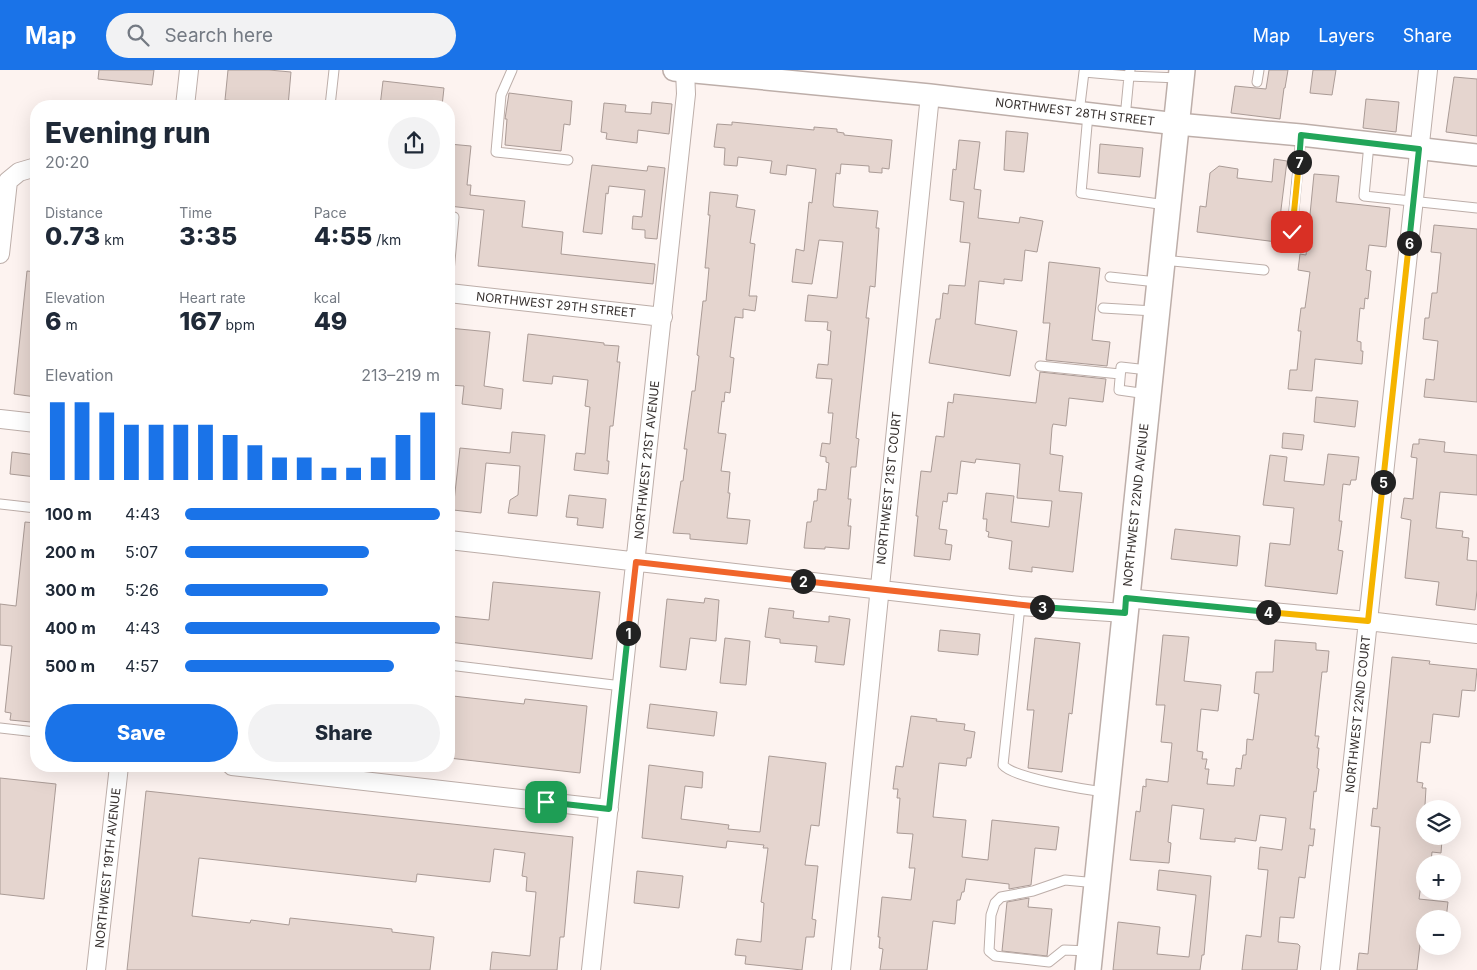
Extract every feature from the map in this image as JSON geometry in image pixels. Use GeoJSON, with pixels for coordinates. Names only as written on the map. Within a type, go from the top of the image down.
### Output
{"type":"FeatureCollection","features":[{"type":"Feature","properties":{"kind":"main road","name":"NORTHWEST 22ND AVENUE"},"geometry":{"type":"LineString","coordinates":[[1089,960],[1182,74]]}},
{"type":"Feature","properties":{"kind":"street"},"geometry":{"type":"LineString","coordinates":[[186,100],[189,70]]}},
{"type":"Feature","properties":{"kind":"street","name":"NORTHWEST 28TH STREET"},"geometry":{"type":"LineString","coordinates":[[681,70],[930,95],[1177,124],[1301,135],[1477,155]]}},
{"type":"Feature","properties":{"kind":"street","name":"NORTHWEST 21ST AVENUE"},"geometry":{"type":"LineString","coordinates":[[591,970],[686,94],[681,70]]}},
{"type":"Feature","properties":{"kind":"street","name":"NORTHWEST 22ND COURT"},"geometry":{"type":"LineString","coordinates":[[1330,970],[1428,70]]}},
{"type":"Feature","properties":{"kind":"street","name":"NORTHWEST 21ST COURT"},"geometry":{"type":"LineString","coordinates":[[840,970],[930,95]]}},
{"type":"Feature","properties":{"kind":"street"},"geometry":{"type":"LineString","coordinates":[[0,254],[8,181],[20,172],[30,169]]}},
{"type":"Feature","properties":{"kind":"street","name":"NORTHWEST 29TH STREET"},"geometry":{"type":"LineString","coordinates":[[455,294],[663,318]]}},
{"type":"Feature","properties":{"kind":"street"},"geometry":{"type":"LineString","coordinates":[[0,419],[30,422]]}},
{"type":"Feature","properties":{"kind":"street"},"geometry":{"type":"LineString","coordinates":[[455,541],[1020,606],[1126,606],[1368,621],[1477,634]]}},
{"type":"Feature","properties":{"kind":"street","name":"NORTHWEST 19TH AVENUE"},"geometry":{"type":"LineString","coordinates":[[96,970],[118,772]]}},
{"type":"Feature","properties":{"kind":"street"},"geometry":{"type":"LineString","coordinates":[[285,772],[609,809]]}},
{"type":"Feature","properties":{"kind":"lane"},"geometry":{"type":"LineString","coordinates":[[331,100],[334,70]]}},
{"type":"Feature","properties":{"kind":"lane"},"geometry":{"type":"LineString","coordinates":[[512,70],[501,95],[496,152],[568,160]]}},
{"type":"Feature","properties":{"kind":"lane"},"geometry":{"type":"LineString","coordinates":[[1257,82],[1259,70]]}},
{"type":"Feature","properties":{"kind":"lane"},"geometry":{"type":"LineString","coordinates":[[1168,206],[1081,193],[1084,71],[1182,74]]}},
{"type":"Feature","properties":{"kind":"lane"},"geometry":{"type":"LineString","coordinates":[[1125,118],[1130,73]]}},
{"type":"Feature","properties":{"kind":"lane"},"geometry":{"type":"LineString","coordinates":[[1292,232],[1301,135]]}},
{"type":"Feature","properties":{"kind":"lane"},"geometry":{"type":"LineString","coordinates":[[1369,143],[1364,196],[1477,208]]}},
{"type":"Feature","properties":{"kind":"lane"},"geometry":{"type":"LineString","coordinates":[[1110,277],[1161,271],[1264,270]]}},
{"type":"Feature","properties":{"kind":"lane"},"geometry":{"type":"LineString","coordinates":[[1103,308],[1157,311]]}},
{"type":"Feature","properties":{"kind":"lane"},"geometry":{"type":"LineString","coordinates":[[1040,366],[1120,374]]}},
{"type":"Feature","properties":{"kind":"lane"},"geometry":{"type":"LineString","coordinates":[[1148,394],[1119,390],[1120,374],[1121,367],[1151,370]]}},
{"type":"Feature","properties":{"kind":"lane"},"geometry":{"type":"LineString","coordinates":[[0,504],[30,507]]}},
{"type":"Feature","properties":{"kind":"lane"},"geometry":{"type":"LineString","coordinates":[[1020,606],[1003,765],[1016,773],[1080,789],[1106,792]]}},
{"type":"Feature","properties":{"kind":"lane"},"geometry":{"type":"LineString","coordinates":[[455,666],[622,686]]}},
{"type":"Feature","properties":{"kind":"lane"},"geometry":{"type":"LineString","coordinates":[[0,728],[30,731]]}},
{"type":"Feature","properties":{"kind":"lane"},"geometry":{"type":"LineString","coordinates":[[1089,960],[1064,950],[1049,962],[995,956],[989,951],[991,915],[995,903],[1001,897],[1033,891],[1065,880],[1097,883]]}},
{"type":"Feature","properties":{"kind":"building"},"geometry":{"type":"Polygon","coordinates":[[[99,70],[154,70],[152,85],[98,79],[99,70]]]}},
{"type":"Feature","properties":{"kind":"building"},"geometry":{"type":"Polygon","coordinates":[[[228,70],[291,72],[289,100],[225,100],[228,70]]]}},
{"type":"Feature","properties":{"kind":"building"},"geometry":{"type":"Polygon","coordinates":[[[1269,70],[1288,70],[1280,119],[1231,113],[1235,86],[1266,89],[1269,70]]]}},
{"type":"Feature","properties":{"kind":"building"},"geometry":{"type":"Polygon","coordinates":[[[1313,70],[1336,70],[1332,95],[1310,93],[1313,70]]]}},
{"type":"Feature","properties":{"kind":"building"},"geometry":{"type":"Polygon","coordinates":[[[1454,77],[1477,79],[1477,136],[1446,132],[1454,77]]]}},
{"type":"Feature","properties":{"kind":"building"},"geometry":{"type":"Polygon","coordinates":[[[383,81],[444,88],[443,100],[381,100],[383,81]]]}},
{"type":"Feature","properties":{"kind":"building"},"geometry":{"type":"Polygon","coordinates":[[[509,93],[572,101],[570,125],[564,124],[561,151],[505,145],[507,119],[505,119],[509,93]]]}},
{"type":"Feature","properties":{"kind":"building"},"geometry":{"type":"Polygon","coordinates":[[[1366,99],[1399,102],[1396,132],[1363,128],[1366,99]]]}},
{"type":"Feature","properties":{"kind":"building"},"geometry":{"type":"Polygon","coordinates":[[[652,102],[672,104],[669,134],[638,130],[637,143],[606,139],[607,133],[601,132],[604,103],[626,105],[625,112],[651,114],[652,102]]]}},
{"type":"Feature","properties":{"kind":"building"},"geometry":{"type":"Polygon","coordinates":[[[732,122],[814,130],[814,127],[837,129],[837,132],[844,133],[844,135],[892,140],[889,169],[882,168],[882,173],[869,172],[869,166],[841,164],[840,174],[836,173],[834,207],[878,211],[876,228],[879,228],[875,287],[870,286],[866,318],[869,318],[856,438],[859,439],[856,467],[851,467],[848,499],[851,499],[848,526],[851,526],[849,549],[804,548],[807,522],[811,522],[814,501],[817,501],[818,489],[826,490],[829,463],[826,462],[826,457],[820,456],[822,443],[830,444],[833,413],[828,413],[832,379],[816,378],[818,364],[828,365],[831,331],[827,330],[828,322],[805,321],[808,295],[837,298],[843,242],[819,240],[812,284],[792,282],[796,249],[804,251],[809,202],[812,203],[816,169],[787,165],[786,175],[770,173],[772,161],[738,157],[737,166],[724,165],[725,148],[714,147],[717,124],[732,125],[732,122]]]}},
{"type":"Feature","properties":{"kind":"building"},"geometry":{"type":"Polygon","coordinates":[[[1006,131],[1028,133],[1024,172],[1004,170],[1006,131]]]}},
{"type":"Feature","properties":{"kind":"building"},"geometry":{"type":"Polygon","coordinates":[[[959,140],[980,142],[974,189],[981,190],[978,218],[1019,223],[1020,217],[1043,221],[1037,252],[1025,250],[1022,281],[1004,279],[1004,284],[979,281],[975,324],[1017,331],[1010,376],[929,363],[936,319],[940,319],[943,293],[948,294],[949,285],[965,286],[970,243],[960,242],[964,202],[950,200],[953,169],[956,170],[959,140]]]}},
{"type":"Feature","properties":{"kind":"building"},"geometry":{"type":"Polygon","coordinates":[[[1100,144],[1143,148],[1140,177],[1098,173],[1100,144]]]}},
{"type":"Feature","properties":{"kind":"building"},"geometry":{"type":"Polygon","coordinates":[[[455,145],[471,146],[467,185],[471,185],[470,195],[525,201],[522,227],[563,232],[561,254],[655,264],[653,284],[478,266],[484,210],[455,207],[455,145]]]}},
{"type":"Feature","properties":{"kind":"building"},"geometry":{"type":"Polygon","coordinates":[[[1274,159],[1287,161],[1277,242],[1197,232],[1200,206],[1206,207],[1210,173],[1219,166],[1238,169],[1237,178],[1272,182],[1274,159]]]}},
{"type":"Feature","properties":{"kind":"building"},"geometry":{"type":"Polygon","coordinates":[[[592,165],[647,171],[648,166],[665,168],[657,239],[645,238],[645,230],[632,229],[633,216],[642,217],[645,190],[609,186],[608,194],[606,193],[602,234],[583,232],[592,165]]]}},
{"type":"Feature","properties":{"kind":"building"},"geometry":{"type":"Polygon","coordinates":[[[1314,174],[1339,176],[1336,202],[1390,208],[1386,247],[1369,245],[1366,270],[1371,271],[1368,299],[1365,298],[1364,309],[1360,308],[1357,341],[1361,342],[1361,351],[1363,351],[1362,364],[1315,359],[1312,391],[1288,389],[1290,370],[1297,370],[1301,331],[1298,331],[1301,308],[1305,308],[1310,272],[1298,270],[1300,254],[1306,255],[1314,174]]]}},
{"type":"Feature","properties":{"kind":"building"},"geometry":{"type":"Polygon","coordinates":[[[710,192],[738,195],[736,207],[755,210],[750,243],[755,244],[749,296],[757,296],[755,311],[743,309],[743,318],[735,317],[730,357],[734,358],[730,393],[725,392],[724,402],[722,401],[718,433],[726,434],[721,471],[730,472],[727,518],[750,520],[747,544],[690,539],[690,534],[673,533],[681,481],[683,481],[687,449],[684,449],[692,391],[695,391],[703,301],[706,301],[709,268],[705,268],[710,215],[708,215],[710,192]]]}},
{"type":"Feature","properties":{"kind":"building"},"geometry":{"type":"Polygon","coordinates":[[[1434,225],[1477,229],[1477,402],[1424,397],[1426,379],[1434,380],[1438,341],[1423,339],[1425,318],[1429,318],[1432,293],[1437,293],[1441,253],[1431,252],[1434,225]]]}},
{"type":"Feature","properties":{"kind":"building"},"geometry":{"type":"Polygon","coordinates":[[[1049,262],[1100,268],[1092,340],[1110,342],[1107,366],[1046,360],[1050,323],[1043,323],[1049,262]]]}},
{"type":"Feature","properties":{"kind":"building"},"geometry":{"type":"Polygon","coordinates":[[[27,271],[30,271],[30,396],[14,394],[27,271]]]}},
{"type":"Feature","properties":{"kind":"building"},"geometry":{"type":"Polygon","coordinates":[[[455,329],[490,332],[484,386],[503,389],[501,409],[462,404],[464,386],[455,385],[455,329]]]}},
{"type":"Feature","properties":{"kind":"building"},"geometry":{"type":"Polygon","coordinates":[[[528,334],[619,346],[617,362],[620,362],[613,426],[610,426],[607,461],[609,461],[608,474],[574,470],[576,453],[585,454],[590,407],[585,406],[588,380],[553,376],[552,384],[523,381],[528,334]]]}},
{"type":"Feature","properties":{"kind":"building"},"geometry":{"type":"Polygon","coordinates":[[[1040,372],[1106,379],[1103,402],[1069,398],[1066,426],[1053,424],[1052,428],[1050,454],[1063,456],[1059,491],[1082,493],[1073,572],[1032,567],[1032,572],[1009,569],[1012,541],[988,537],[989,532],[986,531],[987,519],[983,519],[986,493],[1014,496],[1011,522],[1049,527],[1052,501],[1017,498],[1020,464],[976,459],[975,463],[961,461],[957,494],[948,493],[947,502],[943,501],[939,529],[947,530],[945,544],[952,545],[950,560],[914,556],[921,471],[931,472],[936,436],[944,437],[948,402],[953,403],[954,394],[1036,403],[1040,372]]]}},
{"type":"Feature","properties":{"kind":"building"},"geometry":{"type":"Polygon","coordinates":[[[1316,397],[1358,401],[1355,427],[1314,422],[1316,397]]]}},
{"type":"Feature","properties":{"kind":"building"},"geometry":{"type":"Polygon","coordinates":[[[512,432],[545,435],[537,516],[508,513],[510,500],[518,495],[520,466],[486,463],[481,513],[455,510],[460,448],[510,453],[512,432]]]}},
{"type":"Feature","properties":{"kind":"building"},"geometry":{"type":"Polygon","coordinates":[[[1283,433],[1304,435],[1302,450],[1282,448],[1283,433]]]}},
{"type":"Feature","properties":{"kind":"building"},"geometry":{"type":"Polygon","coordinates":[[[1419,439],[1445,442],[1444,452],[1477,455],[1477,495],[1440,492],[1436,528],[1463,531],[1462,537],[1469,538],[1467,560],[1477,561],[1475,610],[1436,605],[1439,582],[1405,578],[1411,520],[1401,518],[1404,498],[1413,499],[1417,458],[1411,457],[1413,444],[1419,444],[1419,439]]]}},
{"type":"Feature","properties":{"kind":"building"},"geometry":{"type":"Polygon","coordinates":[[[12,452],[30,454],[30,476],[10,474],[12,452]]]}},
{"type":"Feature","properties":{"kind":"building"},"geometry":{"type":"Polygon","coordinates":[[[1328,454],[1359,457],[1356,480],[1351,480],[1350,485],[1343,484],[1339,521],[1342,521],[1338,550],[1343,551],[1337,594],[1265,586],[1270,543],[1290,545],[1294,508],[1263,505],[1270,455],[1287,457],[1284,481],[1324,485],[1328,454]]]}},
{"type":"Feature","properties":{"kind":"building"},"geometry":{"type":"Polygon","coordinates":[[[569,495],[606,499],[603,528],[577,525],[578,518],[566,517],[569,495]]]}},
{"type":"Feature","properties":{"kind":"building"},"geometry":{"type":"Polygon","coordinates":[[[25,522],[30,522],[30,722],[10,720],[11,713],[5,712],[12,646],[0,645],[0,604],[16,606],[25,522]]]}},
{"type":"Feature","properties":{"kind":"building"},"geometry":{"type":"Polygon","coordinates":[[[1175,529],[1240,536],[1237,566],[1171,559],[1175,529]]]}},
{"type":"Feature","properties":{"kind":"building"},"geometry":{"type":"Polygon","coordinates":[[[493,582],[600,592],[592,659],[455,643],[455,617],[489,620],[493,582]]]}},
{"type":"Feature","properties":{"kind":"building"},"geometry":{"type":"Polygon","coordinates":[[[705,598],[719,600],[716,641],[690,638],[686,670],[660,667],[667,599],[704,603],[705,598]]]}},
{"type":"Feature","properties":{"kind":"building"},"geometry":{"type":"Polygon","coordinates":[[[769,608],[794,611],[793,618],[829,622],[829,616],[850,619],[844,665],[815,662],[817,646],[780,643],[780,639],[765,637],[769,608]]]}},
{"type":"Feature","properties":{"kind":"building"},"geometry":{"type":"Polygon","coordinates":[[[940,630],[980,634],[978,655],[938,651],[940,630]]]}},
{"type":"Feature","properties":{"kind":"building"},"geometry":{"type":"Polygon","coordinates":[[[1163,635],[1189,637],[1184,681],[1221,685],[1218,711],[1201,709],[1197,751],[1203,752],[1202,759],[1207,759],[1205,769],[1209,769],[1207,784],[1234,786],[1236,768],[1241,769],[1243,755],[1246,755],[1247,739],[1253,740],[1259,694],[1254,693],[1256,672],[1273,672],[1275,640],[1316,643],[1316,650],[1329,651],[1327,672],[1322,672],[1315,736],[1319,736],[1317,768],[1319,769],[1316,792],[1314,791],[1310,829],[1315,829],[1313,846],[1309,845],[1305,878],[1299,877],[1294,918],[1280,917],[1278,942],[1298,944],[1300,946],[1297,970],[1242,970],[1246,935],[1261,937],[1268,870],[1258,869],[1260,847],[1282,850],[1286,818],[1260,815],[1256,841],[1235,838],[1235,842],[1200,839],[1204,809],[1172,805],[1168,842],[1171,843],[1169,863],[1130,860],[1136,811],[1140,812],[1143,786],[1146,787],[1146,779],[1168,782],[1172,743],[1161,742],[1165,705],[1156,705],[1163,635]]]}},
{"type":"Feature","properties":{"kind":"building"},"geometry":{"type":"Polygon","coordinates":[[[725,638],[750,641],[746,685],[720,683],[725,638]]]}},
{"type":"Feature","properties":{"kind":"building"},"geometry":{"type":"Polygon","coordinates":[[[1035,638],[1080,643],[1072,714],[1069,713],[1062,772],[1028,768],[1034,710],[1027,710],[1035,638]]]}},
{"type":"Feature","properties":{"kind":"building"},"geometry":{"type":"Polygon","coordinates":[[[1392,657],[1430,661],[1429,664],[1477,669],[1475,691],[1462,690],[1459,717],[1433,714],[1430,743],[1421,742],[1417,782],[1423,783],[1422,788],[1426,788],[1425,800],[1416,800],[1416,845],[1442,845],[1441,853],[1432,852],[1432,855],[1416,855],[1416,900],[1448,902],[1447,910],[1416,910],[1416,955],[1419,955],[1417,970],[1357,970],[1359,953],[1368,954],[1380,827],[1371,826],[1373,808],[1377,809],[1392,657]]]}},
{"type":"Feature","properties":{"kind":"building"},"geometry":{"type":"Polygon","coordinates":[[[455,696],[524,704],[525,699],[587,706],[580,773],[455,759],[455,696]]]}},
{"type":"Feature","properties":{"kind":"building"},"geometry":{"type":"Polygon","coordinates":[[[650,704],[717,712],[714,736],[647,728],[650,704]]]}},
{"type":"Feature","properties":{"kind":"building"},"geometry":{"type":"Polygon","coordinates":[[[911,716],[965,724],[964,730],[975,732],[971,758],[967,758],[966,766],[939,763],[933,817],[966,820],[962,857],[988,860],[992,820],[1059,827],[1056,850],[1035,848],[1031,885],[1009,889],[1009,884],[966,879],[964,892],[962,892],[960,900],[957,900],[955,924],[933,921],[927,970],[880,970],[883,949],[879,948],[880,937],[878,937],[882,897],[911,900],[915,868],[909,868],[913,834],[897,833],[900,798],[897,798],[898,789],[893,789],[896,766],[903,767],[911,716]]]}},
{"type":"Feature","properties":{"kind":"building"},"geometry":{"type":"Polygon","coordinates":[[[769,756],[826,763],[819,826],[811,825],[805,865],[818,866],[812,919],[816,920],[814,937],[806,937],[802,970],[745,964],[746,956],[735,955],[737,939],[761,942],[764,903],[761,902],[768,848],[763,848],[764,845],[727,841],[726,848],[642,838],[649,765],[703,772],[702,788],[685,786],[681,819],[729,825],[728,829],[760,832],[769,756]]]}},
{"type":"Feature","properties":{"kind":"building"},"geometry":{"type":"Polygon","coordinates":[[[0,778],[56,784],[44,899],[0,894],[0,778]]]}},
{"type":"Feature","properties":{"kind":"building"},"geometry":{"type":"Polygon","coordinates":[[[146,791],[573,837],[564,937],[560,937],[557,970],[490,970],[492,952],[530,956],[536,892],[526,891],[527,877],[522,876],[525,853],[494,849],[490,882],[417,874],[416,882],[199,858],[192,916],[250,923],[251,920],[289,925],[290,918],[392,929],[392,932],[434,937],[430,970],[127,970],[146,791]]]}},
{"type":"Feature","properties":{"kind":"building"},"geometry":{"type":"Polygon","coordinates":[[[1159,870],[1211,876],[1204,955],[1202,955],[1200,970],[1113,970],[1118,922],[1160,927],[1157,954],[1189,957],[1196,895],[1157,890],[1159,870]]]}},
{"type":"Feature","properties":{"kind":"building"},"geometry":{"type":"Polygon","coordinates":[[[637,871],[683,876],[679,908],[634,903],[637,871]]]}},
{"type":"Feature","properties":{"kind":"building"},"geometry":{"type":"Polygon","coordinates":[[[1029,898],[1028,907],[1052,909],[1047,956],[1002,951],[1007,902],[1029,898]]]}},
{"type":"Feature","properties":{"kind":"route"},"geometry":{"type":"LineString","coordinates":[[546,802],[609,809],[636,562],[1020,606],[1125,613],[1126,598],[1368,621],[1419,149],[1301,135],[1292,232]]}}]}
